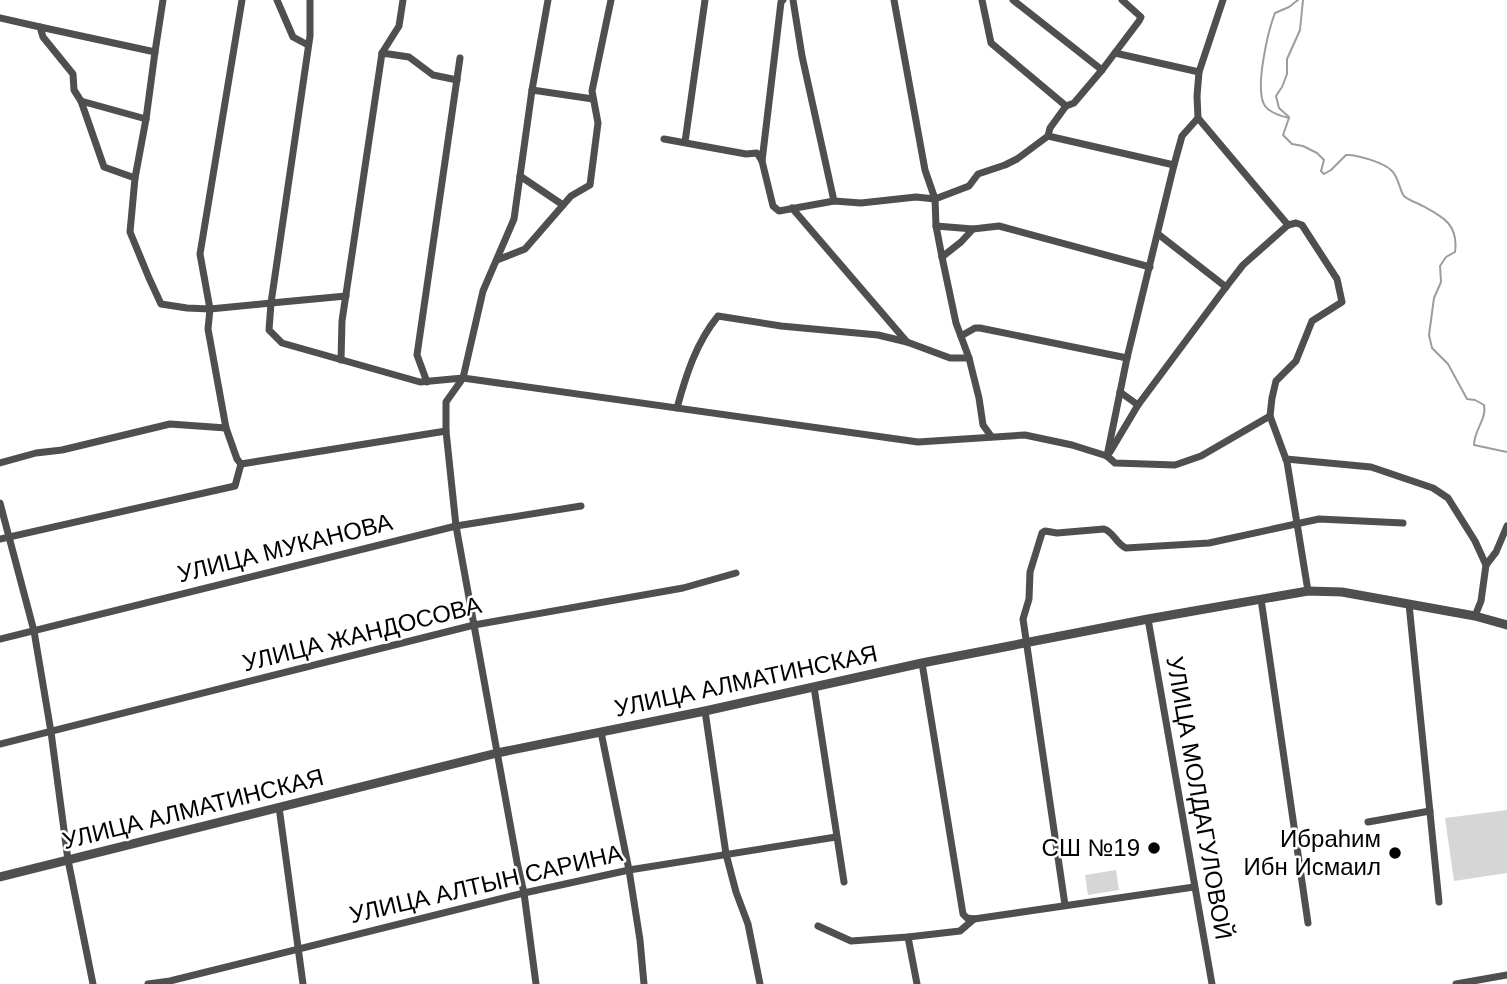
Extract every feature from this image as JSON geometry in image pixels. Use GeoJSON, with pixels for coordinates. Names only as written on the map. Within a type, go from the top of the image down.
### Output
{"type":"FeatureCollection","features":[{"type":"Feature","properties":{"kind":"street"},"geometry":{"type":"LineString","coordinates":[[163,0],[135,178],[130,232],[162,304],[210,309],[346,296]]}},
{"type":"Feature","properties":{"kind":"street"},"geometry":{"type":"LineString","coordinates":[[241,464],[236,459],[226,428],[208,329],[210,309],[200,254],[242,0]]}},
{"type":"Feature","properties":{"kind":"street"},"geometry":{"type":"LineString","coordinates":[[277,0],[293,37],[308,45]]}},
{"type":"Feature","properties":{"kind":"street"},"geometry":{"type":"LineString","coordinates":[[310,0],[308,45],[271,303],[269,330],[282,344],[420,382],[463,378],[918,442],[1025,435],[1072,445],[1107,456],[1115,463],[1174,465],[1201,456],[1270,416]]}},
{"type":"Feature","properties":{"kind":"street"},"geometry":{"type":"LineString","coordinates":[[341,360],[342,321],[382,53],[399,26],[403,0]]}},
{"type":"Feature","properties":{"kind":"street"},"geometry":{"type":"LineString","coordinates":[[536,984],[524,893],[456,526],[446,431],[446,402],[463,378],[483,291],[514,219],[531,90],[548,0]]}},
{"type":"Feature","properties":{"kind":"street"},"geometry":{"type":"LineString","coordinates":[[497,260],[525,248],[571,196],[590,185],[598,123],[592,91],[611,0]]}},
{"type":"Feature","properties":{"kind":"street"},"geometry":{"type":"LineString","coordinates":[[685,142],[705,0]]}},
{"type":"Feature","properties":{"kind":"street"},"geometry":{"type":"LineString","coordinates":[[762,161],[783,0]]}},
{"type":"Feature","properties":{"kind":"street"},"geometry":{"type":"LineString","coordinates":[[793,0],[834,201]]}},
{"type":"Feature","properties":{"kind":"street"},"geometry":{"type":"LineString","coordinates":[[894,0],[925,170],[935,199],[936,226],[956,323],[969,358],[983,425],[991,436]]}},
{"type":"Feature","properties":{"kind":"street"},"geometry":{"type":"LineString","coordinates":[[982,0],[991,43],[1066,106]]}},
{"type":"Feature","properties":{"kind":"street"},"geometry":{"type":"LineString","coordinates":[[1013,0],[1102,71]]}},
{"type":"Feature","properties":{"kind":"street"},"geometry":{"type":"LineString","coordinates":[[664,139],[746,154],[757,153],[762,161],[774,206],[779,211],[834,201],[861,203],[916,197],[935,199],[969,186],[978,174],[1017,159],[1048,136],[1049,128],[1066,106],[1074,103],[1102,71],[1139,22],[1141,17],[1122,0]]}},
{"type":"Feature","properties":{"kind":"street"},"geometry":{"type":"LineString","coordinates":[[1223,0],[1199,72],[1198,118],[1288,225]]}},
{"type":"Feature","properties":{"kind":"street"},"geometry":{"type":"LineString","coordinates":[[0,18],[155,52]]}},
{"type":"Feature","properties":{"kind":"street"},"geometry":{"type":"LineString","coordinates":[[40,27],[43,37],[73,74],[74,90],[81,102],[104,167],[135,178]]}},
{"type":"Feature","properties":{"kind":"street"},"geometry":{"type":"LineString","coordinates":[[382,53],[409,57],[433,75],[457,80]]}},
{"type":"Feature","properties":{"kind":"street"},"geometry":{"type":"LineString","coordinates":[[1115,53],[1199,72]]}},
{"type":"Feature","properties":{"kind":"street"},"geometry":{"type":"LineString","coordinates":[[426,382],[417,355],[460,58]]}},
{"type":"Feature","properties":{"kind":"street"},"geometry":{"type":"LineString","coordinates":[[531,90],[593,99]]}},
{"type":"Feature","properties":{"kind":"street"},"geometry":{"type":"LineString","coordinates":[[81,102],[146,119]]}},
{"type":"Feature","properties":{"kind":"street"},"geometry":{"type":"LineString","coordinates":[[1107,456],[1127,358],[1174,165],[1182,136],[1198,118]]}},
{"type":"Feature","properties":{"kind":"street"},"geometry":{"type":"LineString","coordinates":[[1048,136],[1174,165]]}},
{"type":"Feature","properties":{"kind":"street"},"geometry":{"type":"LineString","coordinates":[[520,176],[564,205]]}},
{"type":"Feature","properties":{"kind":"street"},"geometry":{"type":"LineString","coordinates":[[792,208],[908,342]]}},
{"type":"Feature","properties":{"kind":"street"},"geometry":{"type":"LineString","coordinates":[[1107,456],[1138,405],[1243,265],[1288,225],[1302,225],[1337,279],[1342,302],[1312,321],[1296,361],[1276,381],[1272,398],[1270,416],[1286,459],[1308,591]]}},
{"type":"Feature","properties":{"kind":"street"},"geometry":{"type":"LineString","coordinates":[[936,226],[973,229],[999,226],[1150,267]]}},
{"type":"Feature","properties":{"kind":"street"},"geometry":{"type":"LineString","coordinates":[[942,257],[973,229]]}},
{"type":"Feature","properties":{"kind":"street"},"geometry":{"type":"LineString","coordinates":[[1158,234],[1226,287]]}},
{"type":"Feature","properties":{"kind":"street"},"geometry":{"type":"LineString","coordinates":[[677,408],[686,375],[697,350],[718,316],[781,326],[878,335],[908,342],[950,358],[969,358]]}},
{"type":"Feature","properties":{"kind":"street"},"geometry":{"type":"LineString","coordinates":[[961,336],[980,328],[1127,358]]}},
{"type":"Feature","properties":{"kind":"street"},"geometry":{"type":"LineString","coordinates":[[1120,391],[1138,405]]}},
{"type":"Feature","properties":{"kind":"street"},"geometry":{"type":"LineString","coordinates":[[0,463],[170,424],[226,428]]}},
{"type":"Feature","properties":{"kind":"street"},"geometry":{"type":"LineString","coordinates":[[241,464],[446,431]]}},
{"type":"Feature","properties":{"kind":"street"},"geometry":{"type":"LineString","coordinates":[[1286,459],[1371,467],[1433,488],[1448,498],[1475,541],[1486,565]]}},
{"type":"Feature","properties":{"kind":"street"},"geometry":{"type":"LineString","coordinates":[[4,538],[235,486],[241,464]]}},
{"type":"Feature","properties":{"kind":"street"},"geometry":{"type":"LineString","coordinates":[[0,503],[4,538],[33,631],[51,732],[68,860],[93,984]]}},
{"type":"Feature","properties":{"kind":"street","name":"УЛИЦА МУКАНОВА"},"geometry":{"type":"LineString","coordinates":[[0,639],[456,526],[581,506]]}},
{"type":"Feature","properties":{"kind":"street"},"geometry":{"type":"LineString","coordinates":[[1065,905],[1023,619],[1029,599],[1030,572],[1039,538],[1045,531],[1057,533],[1104,529],[1108,530],[1120,546],[1126,548],[1209,543],[1319,519],[1403,523]]}},
{"type":"Feature","properties":{"kind":"street"},"geometry":{"type":"LineString","coordinates":[[1475,616],[1481,601],[1486,565],[1496,552],[1507,526]]}},
{"type":"Feature","properties":{"kind":"street","name":"УЛИЦА ЖАНДОСОВА"},"geometry":{"type":"LineString","coordinates":[[0,744],[474,625],[683,588],[736,572]]}},
{"type":"Feature","properties":{"kind":"street","name":"УЛИЦА АЛМАТИНСКАЯ"},"geometry":{"type":"LineString","coordinates":[[0,877],[497,753],[1027,642],[1308,591],[1342,592],[1475,616],[1507,625]]}},
{"type":"Feature","properties":{"kind":"street"},"geometry":{"type":"LineString","coordinates":[[1261,599],[1308,923]]}},
{"type":"Feature","properties":{"kind":"street"},"geometry":{"type":"LineString","coordinates":[[1409,604],[1439,902]]}},
{"type":"Feature","properties":{"kind":"street","name":"УЛИЦА МОЛДАГУЛОВОЙ"},"geometry":{"type":"LineString","coordinates":[[1148,619],[1212,984]]}},
{"type":"Feature","properties":{"kind":"street"},"geometry":{"type":"LineString","coordinates":[[922,663],[963,914],[967,918],[1194,887]]}},
{"type":"Feature","properties":{"kind":"street"},"geometry":{"type":"LineString","coordinates":[[814,687],[844,882]]}},
{"type":"Feature","properties":{"kind":"street"},"geometry":{"type":"LineString","coordinates":[[705,711],[726,854],[748,924],[760,984]]}},
{"type":"Feature","properties":{"kind":"street"},"geometry":{"type":"LineString","coordinates":[[601,732],[629,870],[644,984]]}},
{"type":"Feature","properties":{"kind":"street"},"geometry":{"type":"LineString","coordinates":[[279,807],[303,984]]}},
{"type":"Feature","properties":{"kind":"street"},"geometry":{"type":"LineString","coordinates":[[1368,822],[1430,811]]}},
{"type":"Feature","properties":{"kind":"street","name":"УЛИЦА АЛТЫН САРИНА"},"geometry":{"type":"LineString","coordinates":[[148,984],[170,981],[524,893],[629,870],[836,837]]}},
{"type":"Feature","properties":{"kind":"street"},"geometry":{"type":"LineString","coordinates":[[818,926],[851,941],[960,931],[974,919]]}},
{"type":"Feature","properties":{"kind":"street"},"geometry":{"type":"LineString","coordinates":[[908,937],[917,984]]}},
{"type":"Feature","properties":{"kind":"street"},"geometry":{"type":"LineString","coordinates":[[1456,984],[1507,975]]}},
{"type":"Feature","properties":{"kind":"shaded area"},"geometry":{"type":"Polygon","coordinates":[[[1507,810],[1507,873],[1454,881],[1445,818],[1507,810]]]}},
{"type":"Feature","properties":{"kind":"shaded area"},"geometry":{"type":"Polygon","coordinates":[[[1116,870],[1119,890],[1088,895],[1085,875],[1116,870]]]}},
{"type":"Feature","properties":{"kind":"waterway"},"geometry":{"type":"LineString","coordinates":[[1298,0],[1275,13],[1272,22],[1261,74],[1265,106],[1289,118],[1283,135],[1292,144],[1317,153],[1324,160],[1321,171],[1324,174],[1346,155],[1377,162],[1394,174],[1404,196],[1441,217],[1451,227],[1456,242],[1455,252],[1446,257],[1440,266],[1441,282],[1434,298],[1429,335],[1432,348],[1448,364],[1467,399],[1484,405],[1484,415],[1474,445],[1507,452]]}},
{"type":"Feature","properties":{"kind":"waterway"},"geometry":{"type":"LineString","coordinates":[[1289,117],[1279,108],[1276,96],[1287,74],[1287,59],[1300,30],[1303,0]]}},
{"type":"Feature","properties":{"kind":"place","name":"СШ №19"},"geometry":{"type":"Point","coordinates":[1154,848]}},
{"type":"Feature","properties":{"kind":"place","name":"Ибраһим Ибн Исмаил"},"geometry":{"type":"Point","coordinates":[1395,853]}}]}
